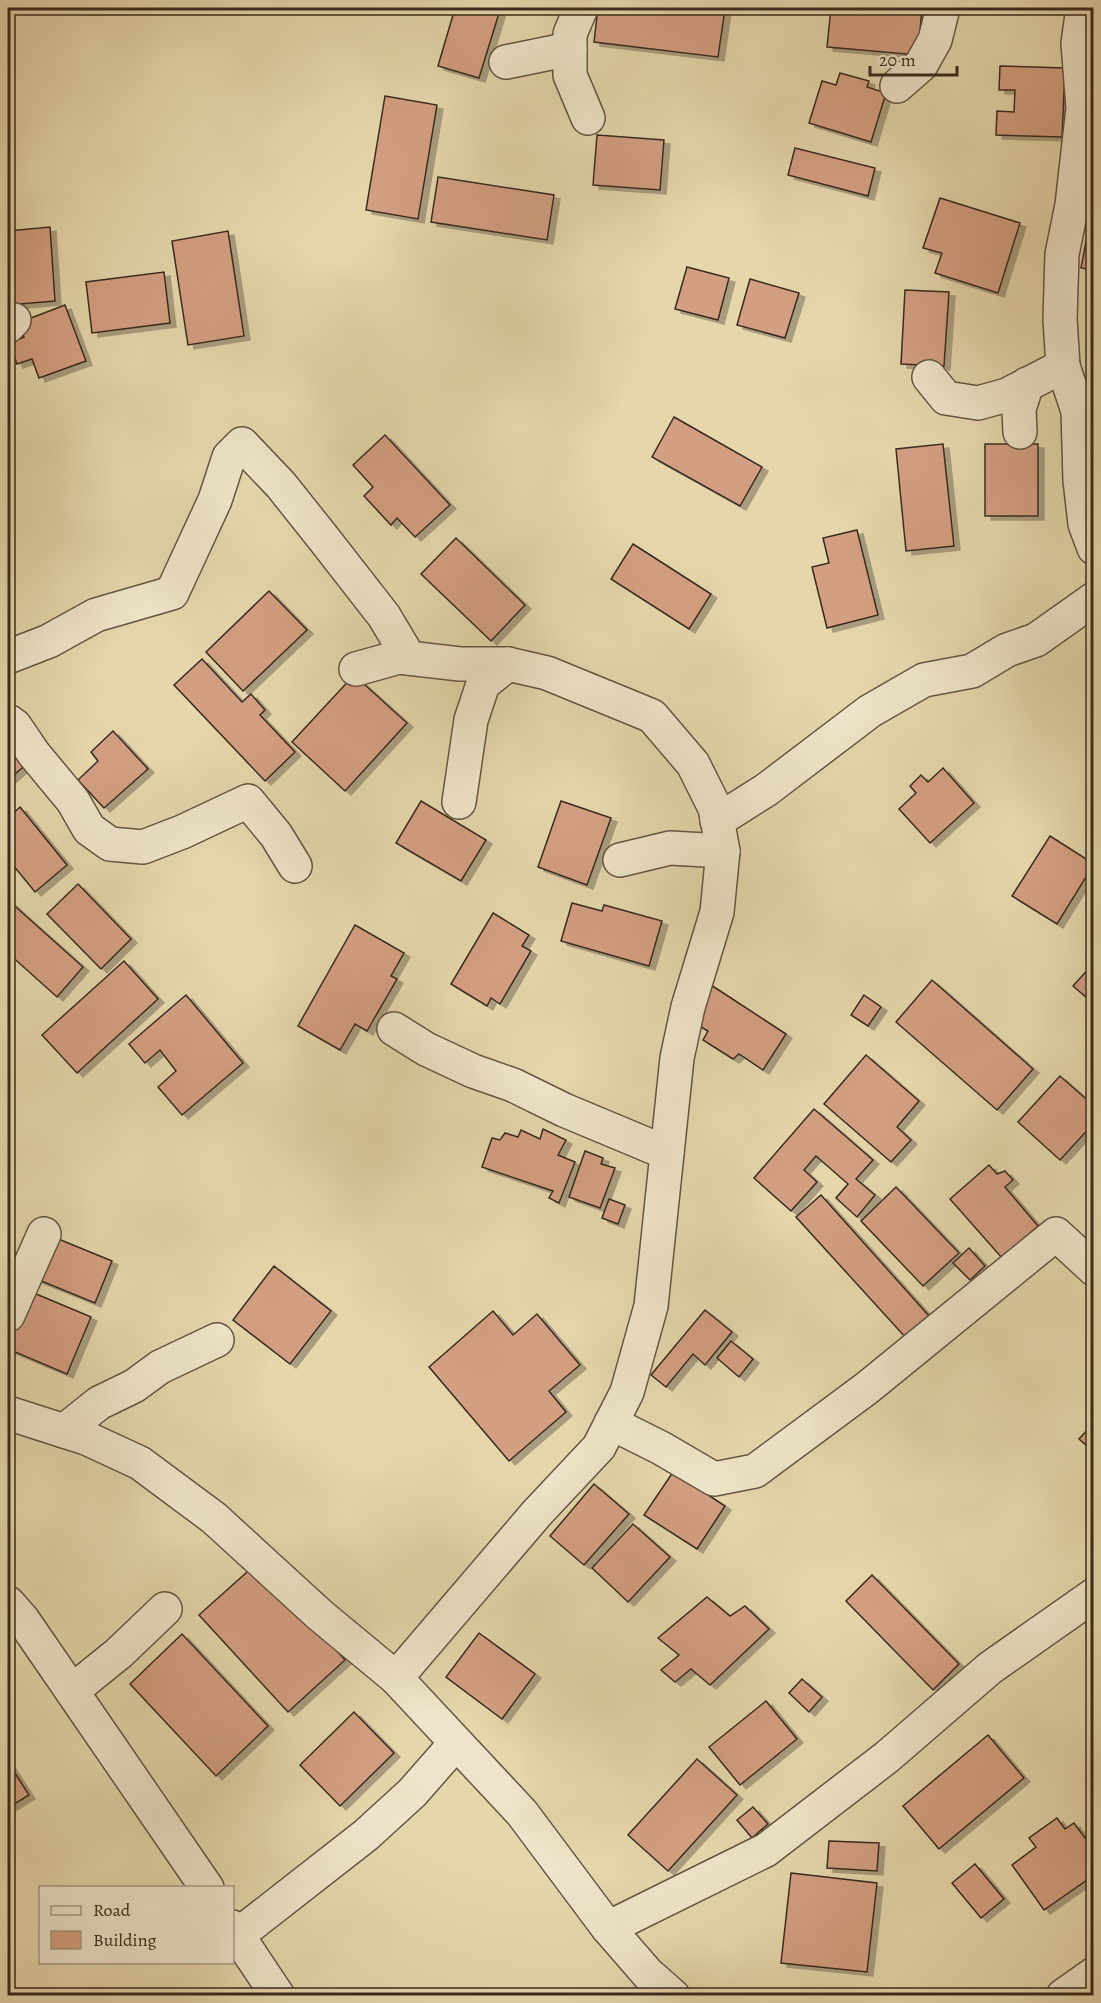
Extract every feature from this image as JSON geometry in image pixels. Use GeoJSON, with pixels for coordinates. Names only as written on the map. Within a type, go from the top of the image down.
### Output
{"type":"FeatureCollection","features":[{"type":"Feature","properties":{"kind":"street"},"geometry":{"type":"LineString","coordinates":[[581,8],[570,34],[570,75],[588,118]]}},
{"type":"Feature","properties":{"kind":"street"},"geometry":{"type":"LineString","coordinates":[[897,86],[921,65],[935,40],[943,8]]}},
{"type":"Feature","properties":{"kind":"street"},"geometry":{"type":"LineString","coordinates":[[1083,8],[1078,43],[1083,108],[1083,203],[1062,254],[1060,320],[1063,366],[1078,411],[1080,480],[1085,524],[1094,548]]}},
{"type":"Feature","properties":{"kind":"street"},"geometry":{"type":"LineString","coordinates":[[506,62],[570,49]]}},
{"type":"Feature","properties":{"kind":"street"},"geometry":{"type":"LineString","coordinates":[[928,377],[946,398],[978,403],[1007,395],[1063,366]]}},
{"type":"Feature","properties":{"kind":"street"},"geometry":{"type":"LineString","coordinates":[[1020,432],[1019,409],[1026,384]]}},
{"type":"Feature","properties":{"kind":"street"},"geometry":{"type":"LineString","coordinates":[[8,657],[49,641],[96,615],[172,592],[215,500],[229,457],[242,444],[281,485],[324,539],[384,616],[409,658]]}},
{"type":"Feature","properties":{"kind":"street"},"geometry":{"type":"LineString","coordinates":[[620,860],[720,836],[774,784],[870,711],[924,680],[972,671],[1007,650],[1036,640],[1094,599]]}},
{"type":"Feature","properties":{"kind":"street"},"geometry":{"type":"LineString","coordinates":[[356,669],[399,657],[460,664],[508,664],[547,673],[652,716],[693,764],[715,808],[720,836],[717,912],[688,1007],[677,1058],[651,1306],[627,1392],[599,1447],[537,1514],[396,1678]]}},
{"type":"Feature","properties":{"kind":"street"},"geometry":{"type":"LineString","coordinates":[[459,802],[471,720],[483,684],[508,664]]}},
{"type":"Feature","properties":{"kind":"street"},"geometry":{"type":"LineString","coordinates":[[8,721],[15,726],[34,754],[73,801],[89,829],[110,844],[143,847],[182,832],[248,801],[276,835],[294,866]]}},
{"type":"Feature","properties":{"kind":"street"},"geometry":{"type":"LineString","coordinates":[[394,1029],[426,1049],[473,1071],[513,1085],[564,1110],[667,1153]]}},
{"type":"Feature","properties":{"kind":"street"},"geometry":{"type":"LineString","coordinates":[[8,1316],[44,1234]]}},
{"type":"Feature","properties":{"kind":"street"},"geometry":{"type":"LineString","coordinates":[[611,1422],[662,1448],[714,1479],[755,1471],[867,1388],[1056,1234],[1094,1269]]}},
{"type":"Feature","properties":{"kind":"street"},"geometry":{"type":"LineString","coordinates":[[64,1431],[99,1402],[134,1386],[160,1367],[217,1340]]}},
{"type":"Feature","properties":{"kind":"street"},"geometry":{"type":"LineString","coordinates":[[8,1413],[86,1438],[140,1463],[214,1518],[320,1615],[396,1678],[522,1813],[608,1928],[648,1974],[673,1995]]}},
{"type":"Feature","properties":{"kind":"street"},"geometry":{"type":"LineString","coordinates":[[608,1928],[766,1851],[887,1757],[990,1668],[1094,1595]]}},
{"type":"Feature","properties":{"kind":"street"},"geometry":{"type":"LineString","coordinates":[[72,1691],[118,1653],[165,1609]]}},
{"type":"Feature","properties":{"kind":"street"},"geometry":{"type":"LineString","coordinates":[[13,1617],[72,1691],[206,1886]]}},
{"type":"Feature","properties":{"kind":"street"},"geometry":{"type":"LineString","coordinates":[[265,1991],[235,1931],[366,1835],[412,1793],[456,1743]]}},
{"type":"Feature","properties":{"kind":"street"},"geometry":{"type":"LineString","coordinates":[[1063,1995],[1094,1974]]}},
{"type":"Feature","properties":{"kind":"building"},"geometry":{"type":"Polygon","coordinates":[[[455,8],[500,10],[479,78],[438,66],[455,8]]]}},
{"type":"Feature","properties":{"kind":"building"},"geometry":{"type":"Polygon","coordinates":[[[598,8],[725,9],[718,57],[594,42],[598,8]]]}},
{"type":"Feature","properties":{"kind":"building"},"geometry":{"type":"Polygon","coordinates":[[[831,8],[922,8],[918,55],[827,47],[831,8]]]}},
{"type":"Feature","properties":{"kind":"building"},"geometry":{"type":"Polygon","coordinates":[[[1000,66],[1065,68],[1062,137],[996,135],[997,111],[1014,112],[1015,90],[999,90],[1000,66]]]}},
{"type":"Feature","properties":{"kind":"building"},"geometry":{"type":"Polygon","coordinates":[[[840,73],[869,81],[867,87],[886,93],[871,142],[809,123],[822,81],[836,85],[840,73]]]}},
{"type":"Feature","properties":{"kind":"building"},"geometry":{"type":"Polygon","coordinates":[[[385,96],[437,105],[418,219],[366,210],[385,96]]]}},
{"type":"Feature","properties":{"kind":"building"},"geometry":{"type":"Polygon","coordinates":[[[597,135],[664,140],[660,190],[593,185],[597,135]]]}},
{"type":"Feature","properties":{"kind":"building"},"geometry":{"type":"Polygon","coordinates":[[[795,148],[875,168],[868,196],[788,175],[795,148]]]}},
{"type":"Feature","properties":{"kind":"building"},"geometry":{"type":"Polygon","coordinates":[[[438,177],[554,195],[547,240],[431,222],[438,177]]]}},
{"type":"Feature","properties":{"kind":"building"},"geometry":{"type":"Polygon","coordinates":[[[940,198],[1020,223],[998,293],[935,273],[942,253],[923,248],[940,198]]]}},
{"type":"Feature","properties":{"kind":"building"},"geometry":{"type":"Polygon","coordinates":[[[1091,215],[1094,216],[1094,270],[1081,268],[1091,215]]]}},
{"type":"Feature","properties":{"kind":"building"},"geometry":{"type":"Polygon","coordinates":[[[50,227],[55,301],[8,305],[8,231],[50,227]]]}},
{"type":"Feature","properties":{"kind":"building"},"geometry":{"type":"Polygon","coordinates":[[[228,231],[244,336],[188,345],[172,241],[228,231]]]}},
{"type":"Feature","properties":{"kind":"building"},"geometry":{"type":"Polygon","coordinates":[[[687,267],[729,278],[718,320],[675,309],[687,267]]]}},
{"type":"Feature","properties":{"kind":"building"},"geometry":{"type":"Polygon","coordinates":[[[164,272],[170,323],[92,333],[86,282],[164,272]]]}},
{"type":"Feature","properties":{"kind":"building"},"geometry":{"type":"Polygon","coordinates":[[[750,279],[799,293],[785,338],[737,325],[750,279]]]}},
{"type":"Feature","properties":{"kind":"building"},"geometry":{"type":"Polygon","coordinates":[[[905,290],[949,292],[944,366],[901,364],[905,290]]]}},
{"type":"Feature","properties":{"kind":"building"},"geometry":{"type":"Polygon","coordinates":[[[65,305],[86,361],[39,378],[32,359],[17,364],[9,343],[24,337],[18,323],[65,305]]]}},
{"type":"Feature","properties":{"kind":"building"},"geometry":{"type":"Polygon","coordinates":[[[674,417],[762,467],[740,506],[652,457],[674,417]]]}},
{"type":"Feature","properties":{"kind":"building"},"geometry":{"type":"Polygon","coordinates":[[[385,435],[450,505],[415,537],[397,518],[391,525],[364,496],[373,487],[353,465],[385,435]]]}},
{"type":"Feature","properties":{"kind":"building"},"geometry":{"type":"Polygon","coordinates":[[[943,444],[954,546],[906,551],[896,449],[943,444]]]}},
{"type":"Feature","properties":{"kind":"building"},"geometry":{"type":"Polygon","coordinates":[[[985,444],[1038,444],[1038,516],[985,516],[985,444]]]}},
{"type":"Feature","properties":{"kind":"building"},"geometry":{"type":"Polygon","coordinates":[[[857,530],[878,615],[827,628],[812,567],[829,563],[823,538],[857,530]]]}},
{"type":"Feature","properties":{"kind":"building"},"geometry":{"type":"Polygon","coordinates":[[[456,538],[525,605],[491,641],[421,574],[456,538]]]}},
{"type":"Feature","properties":{"kind":"building"},"geometry":{"type":"Polygon","coordinates":[[[633,544],[711,594],[689,629],[611,579],[633,544]]]}},
{"type":"Feature","properties":{"kind":"building"},"geometry":{"type":"Polygon","coordinates":[[[269,591],[307,630],[243,691],[206,652],[269,591]]]}},
{"type":"Feature","properties":{"kind":"building"},"geometry":{"type":"Polygon","coordinates":[[[202,659],[242,702],[251,694],[265,710],[260,715],[295,752],[265,781],[174,685],[202,659]]]}},
{"type":"Feature","properties":{"kind":"building"},"geometry":{"type":"Polygon","coordinates":[[[354,675],[407,723],[345,791],[292,742],[354,675]]]}},
{"type":"Feature","properties":{"kind":"building"},"geometry":{"type":"Polygon","coordinates":[[[113,731],[148,769],[104,808],[78,780],[98,761],[91,752],[113,731]]]}},
{"type":"Feature","properties":{"kind":"building"},"geometry":{"type":"Polygon","coordinates":[[[8,736],[29,762],[8,780],[8,736]]]}},
{"type":"Feature","properties":{"kind":"building"},"geometry":{"type":"Polygon","coordinates":[[[943,768],[974,803],[930,843],[899,809],[916,793],[910,786],[921,775],[928,782],[943,768]]]}},
{"type":"Feature","properties":{"kind":"building"},"geometry":{"type":"Polygon","coordinates":[[[421,801],[486,840],[461,881],[396,843],[421,801]]]}},
{"type":"Feature","properties":{"kind":"building"},"geometry":{"type":"Polygon","coordinates":[[[561,801],[611,818],[587,885],[538,867],[561,801]]]}},
{"type":"Feature","properties":{"kind":"building"},"geometry":{"type":"Polygon","coordinates":[[[20,807],[67,865],[35,892],[8,859],[8,818],[20,807]]]}},
{"type":"Feature","properties":{"kind":"building"},"geometry":{"type":"Polygon","coordinates":[[[1050,836],[1094,864],[1057,924],[1012,896],[1050,836]]]}},
{"type":"Feature","properties":{"kind":"building"},"geometry":{"type":"Polygon","coordinates":[[[78,884],[131,939],[101,969],[47,914],[78,884]]]}},
{"type":"Feature","properties":{"kind":"building"},"geometry":{"type":"Polygon","coordinates":[[[8,900],[83,967],[57,997],[8,953],[8,900]]]}},
{"type":"Feature","properties":{"kind":"building"},"geometry":{"type":"Polygon","coordinates":[[[572,903],[602,911],[604,905],[662,921],[649,966],[561,941],[572,903]]]}},
{"type":"Feature","properties":{"kind":"building"},"geometry":{"type":"Polygon","coordinates":[[[493,913],[529,935],[522,946],[531,951],[500,1004],[491,998],[487,1006],[451,984],[493,913]]]}},
{"type":"Feature","properties":{"kind":"building"},"geometry":{"type":"Polygon","coordinates":[[[355,925],[404,953],[391,976],[397,979],[367,1031],[355,1024],[340,1050],[298,1026],[355,925]]]}},
{"type":"Feature","properties":{"kind":"building"},"geometry":{"type":"Polygon","coordinates":[[[124,961],[158,999],[77,1073],[42,1035],[124,961]]]}},
{"type":"Feature","properties":{"kind":"building"},"geometry":{"type":"Polygon","coordinates":[[[1094,963],[1094,1004],[1073,986],[1094,963]]]}},
{"type":"Feature","properties":{"kind":"building"},"geometry":{"type":"Polygon","coordinates":[[[932,980],[1033,1069],[997,1110],[896,1022],[932,980]]]}},
{"type":"Feature","properties":{"kind":"building"},"geometry":{"type":"Polygon","coordinates":[[[711,985],[786,1034],[763,1070],[739,1054],[733,1059],[703,1040],[708,1031],[688,1019],[711,985]]]}},
{"type":"Feature","properties":{"kind":"building"},"geometry":{"type":"Polygon","coordinates":[[[186,995],[243,1063],[182,1115],[158,1087],[176,1071],[160,1050],[145,1063],[129,1044],[186,995]]]}},
{"type":"Feature","properties":{"kind":"building"},"geometry":{"type":"Polygon","coordinates":[[[864,995],[881,1007],[868,1026],[851,1015],[864,995]]]}},
{"type":"Feature","properties":{"kind":"building"},"geometry":{"type":"Polygon","coordinates":[[[866,1055],[919,1101],[897,1127],[911,1140],[891,1162],[824,1104],[866,1055]]]}},
{"type":"Feature","properties":{"kind":"building"},"geometry":{"type":"Polygon","coordinates":[[[1060,1076],[1094,1106],[1094,1123],[1060,1160],[1018,1122],[1060,1076]]]}},
{"type":"Feature","properties":{"kind":"building"},"geometry":{"type":"Polygon","coordinates":[[[814,1109],[873,1160],[856,1179],[875,1195],[857,1217],[836,1198],[848,1184],[816,1156],[804,1170],[817,1182],[791,1211],[754,1178],[814,1109]]]}},
{"type":"Feature","properties":{"kind":"building"},"geometry":{"type":"Polygon","coordinates":[[[543,1129],[566,1140],[558,1155],[575,1162],[559,1203],[549,1198],[553,1191],[482,1167],[492,1138],[500,1140],[505,1133],[518,1137],[521,1130],[540,1139],[543,1129]]]}},
{"type":"Feature","properties":{"kind":"building"},"geometry":{"type":"Polygon","coordinates":[[[585,1151],[603,1158],[601,1164],[615,1168],[600,1208],[569,1197],[585,1151]]]}},
{"type":"Feature","properties":{"kind":"building"},"geometry":{"type":"Polygon","coordinates":[[[989,1165],[997,1174],[1005,1171],[1013,1180],[1005,1187],[1038,1226],[1002,1258],[950,1199],[989,1165]]]}},
{"type":"Feature","properties":{"kind":"building"},"geometry":{"type":"Polygon","coordinates":[[[896,1187],[959,1253],[923,1286],[861,1221],[896,1187]]]}},
{"type":"Feature","properties":{"kind":"building"},"geometry":{"type":"Polygon","coordinates":[[[821,1195],[930,1317],[906,1338],[796,1217],[821,1195]]]}},
{"type":"Feature","properties":{"kind":"building"},"geometry":{"type":"Polygon","coordinates":[[[609,1199],[625,1205],[618,1224],[602,1218],[609,1199]]]}},
{"type":"Feature","properties":{"kind":"building"},"geometry":{"type":"Polygon","coordinates":[[[51,1236],[112,1261],[95,1303],[34,1278],[51,1236]]]}},
{"type":"Feature","properties":{"kind":"building"},"geometry":{"type":"Polygon","coordinates":[[[969,1248],[985,1266],[970,1280],[953,1263],[969,1248]]]}},
{"type":"Feature","properties":{"kind":"building"},"geometry":{"type":"Polygon","coordinates":[[[274,1266],[331,1311],[290,1364],[233,1320],[274,1266]]]}},
{"type":"Feature","properties":{"kind":"building"},"geometry":{"type":"Polygon","coordinates":[[[29,1291],[91,1317],[67,1374],[8,1349],[8,1342],[29,1291]]]}},
{"type":"Feature","properties":{"kind":"building"},"geometry":{"type":"Polygon","coordinates":[[[705,1310],[732,1332],[705,1365],[693,1354],[666,1387],[651,1375],[705,1310]]]}},
{"type":"Feature","properties":{"kind":"building"},"geometry":{"type":"Polygon","coordinates":[[[493,1311],[513,1335],[537,1314],[580,1365],[549,1391],[566,1412],[509,1461],[429,1367],[493,1311]]]}},
{"type":"Feature","properties":{"kind":"building"},"geometry":{"type":"Polygon","coordinates":[[[731,1341],[753,1359],[739,1377],[717,1358],[731,1341]]]}},
{"type":"Feature","properties":{"kind":"building"},"geometry":{"type":"Polygon","coordinates":[[[1094,1423],[1094,1452],[1079,1439],[1094,1423]]]}},
{"type":"Feature","properties":{"kind":"building"},"geometry":{"type":"Polygon","coordinates":[[[673,1472],[725,1506],[697,1549],[644,1515],[673,1472]]]}},
{"type":"Feature","properties":{"kind":"building"},"geometry":{"type":"Polygon","coordinates":[[[594,1484],[629,1514],[584,1565],[550,1536],[594,1484]]]}},
{"type":"Feature","properties":{"kind":"building"},"geometry":{"type":"Polygon","coordinates":[[[633,1524],[670,1557],[628,1602],[592,1568],[633,1524]]]}},
{"type":"Feature","properties":{"kind":"building"},"geometry":{"type":"Polygon","coordinates":[[[257,1563],[345,1660],[288,1712],[199,1615],[257,1563]]]}},
{"type":"Feature","properties":{"kind":"building"},"geometry":{"type":"Polygon","coordinates":[[[872,1575],[959,1664],[933,1690],[846,1601],[872,1575]]]}},
{"type":"Feature","properties":{"kind":"building"},"geometry":{"type":"Polygon","coordinates":[[[707,1597],[730,1616],[745,1606],[769,1629],[710,1685],[691,1669],[675,1682],[661,1670],[679,1655],[658,1638],[707,1597]]]}},
{"type":"Feature","properties":{"kind":"building"},"geometry":{"type":"Polygon","coordinates":[[[479,1633],[535,1674],[502,1719],[446,1677],[479,1633]]]}},
{"type":"Feature","properties":{"kind":"building"},"geometry":{"type":"Polygon","coordinates":[[[182,1634],[268,1726],[216,1776],[130,1684],[182,1634]]]}},
{"type":"Feature","properties":{"kind":"building"},"geometry":{"type":"Polygon","coordinates":[[[802,1679],[822,1697],[809,1712],[789,1693],[802,1679]]]}},
{"type":"Feature","properties":{"kind":"building"},"geometry":{"type":"Polygon","coordinates":[[[766,1701],[797,1739],[740,1785],[709,1747],[766,1701]]]}},
{"type":"Feature","properties":{"kind":"building"},"geometry":{"type":"Polygon","coordinates":[[[354,1712],[394,1753],[340,1806],[300,1765],[354,1712]]]}},
{"type":"Feature","properties":{"kind":"building"},"geometry":{"type":"Polygon","coordinates":[[[988,1735],[1024,1778],[939,1849],[903,1806],[988,1735]]]}},
{"type":"Feature","properties":{"kind":"building"},"geometry":{"type":"Polygon","coordinates":[[[697,1759],[737,1795],[668,1871],[628,1835],[697,1759]]]}},
{"type":"Feature","properties":{"kind":"building"},"geometry":{"type":"Polygon","coordinates":[[[8,1762],[29,1795],[8,1808],[8,1762]]]}},
{"type":"Feature","properties":{"kind":"building"},"geometry":{"type":"Polygon","coordinates":[[[753,1807],[768,1824],[752,1838],[737,1820],[753,1807]]]}},
{"type":"Feature","properties":{"kind":"building"},"geometry":{"type":"Polygon","coordinates":[[[1057,1818],[1065,1829],[1074,1823],[1094,1850],[1094,1875],[1044,1910],[1012,1865],[1036,1847],[1029,1838],[1057,1818]]]}},
{"type":"Feature","properties":{"kind":"building"},"geometry":{"type":"Polygon","coordinates":[[[829,1841],[879,1843],[877,1871],[827,1868],[829,1841]]]}},
{"type":"Feature","properties":{"kind":"building"},"geometry":{"type":"Polygon","coordinates":[[[975,1864],[1004,1899],[981,1918],[952,1883],[975,1864]]]}},
{"type":"Feature","properties":{"kind":"building"},"geometry":{"type":"Polygon","coordinates":[[[791,1873],[877,1883],[867,1972],[781,1963],[791,1873]]]}}]}
